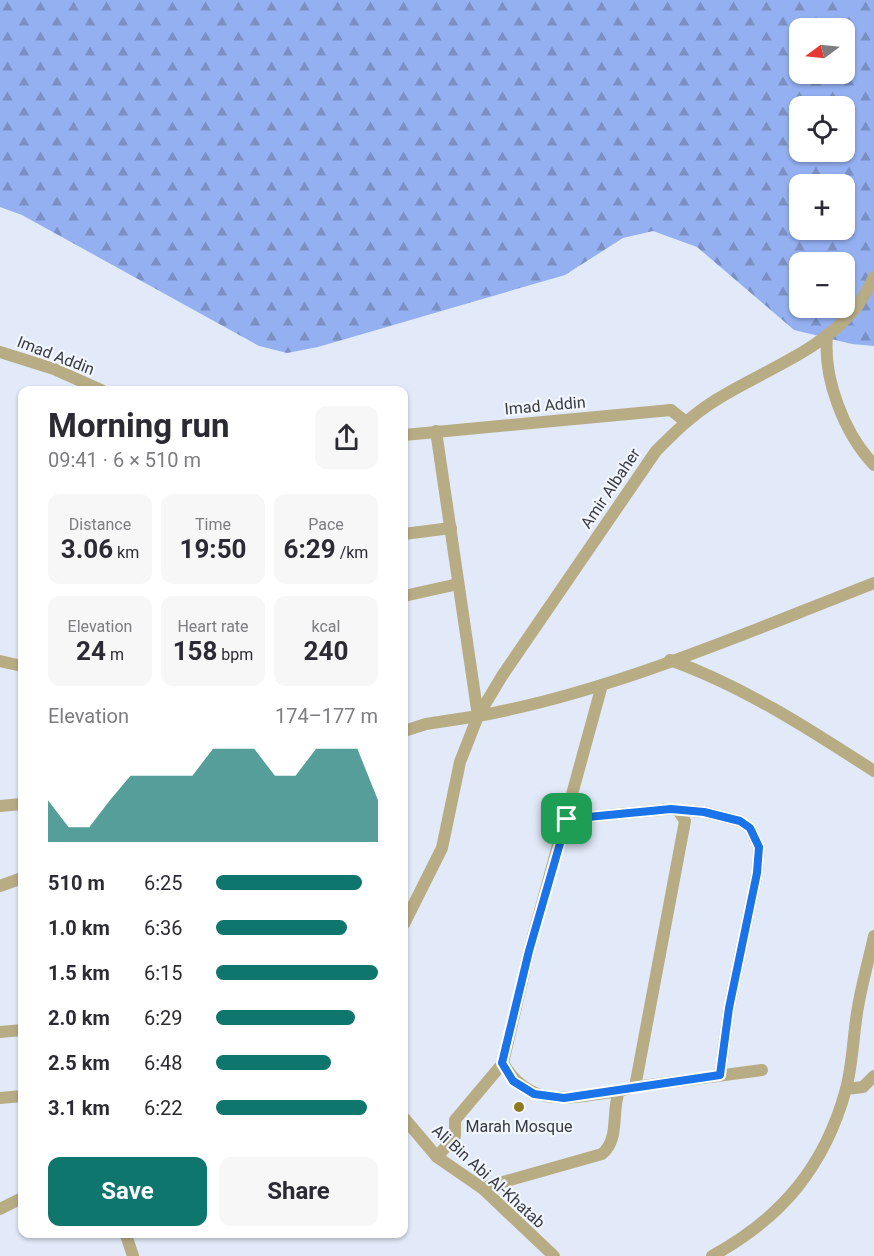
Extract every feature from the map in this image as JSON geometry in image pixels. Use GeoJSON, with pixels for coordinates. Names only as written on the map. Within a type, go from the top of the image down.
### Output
{"type":"FeatureCollection","features":[{"type":"Feature","properties":{"kind":"street","name":"Amir Albaher"},"geometry":{"type":"LineString","coordinates":[[478,716],[502,676],[656,451],[686,422],[714,401],[784,364],[827,335],[858,305],[874,277]]}},
{"type":"Feature","properties":{"kind":"street"},"geometry":{"type":"LineString","coordinates":[[827,335],[825,351],[830,377],[842,414],[860,450],[874,465]]}},
{"type":"Feature","properties":{"kind":"street","name":"Imad Addin"},"geometry":{"type":"LineString","coordinates":[[0,352],[54,369],[92,386]]}},
{"type":"Feature","properties":{"kind":"street","name":"Imad Addin"},"geometry":{"type":"LineString","coordinates":[[408,434],[671,410],[686,422]]}},
{"type":"Feature","properties":{"kind":"street"},"geometry":{"type":"LineString","coordinates":[[408,916],[441,848],[460,762],[478,716],[436,431]]}},
{"type":"Feature","properties":{"kind":"street"},"geometry":{"type":"LineString","coordinates":[[408,533],[451,528]]}},
{"type":"Feature","properties":{"kind":"street"},"geometry":{"type":"LineString","coordinates":[[408,730],[426,724],[560,699],[874,583]]}},
{"type":"Feature","properties":{"kind":"street"},"geometry":{"type":"LineString","coordinates":[[408,595],[458,584]]}},
{"type":"Feature","properties":{"kind":"street"},"geometry":{"type":"LineString","coordinates":[[670,660],[700,671],[788,716],[874,771]]}},
{"type":"Feature","properties":{"kind":"street"},"geometry":{"type":"LineString","coordinates":[[0,661],[18,665]]}},
{"type":"Feature","properties":{"kind":"street"},"geometry":{"type":"LineString","coordinates":[[438,1157],[455,1136],[455,1120],[502,1063],[529,951],[602,685]]}},
{"type":"Feature","properties":{"kind":"street"},"geometry":{"type":"LineString","coordinates":[[0,806],[18,804]]}},
{"type":"Feature","properties":{"kind":"street"},"geometry":{"type":"LineString","coordinates":[[567,819],[678,810],[704,812],[740,821],[750,828],[759,847],[757,873],[729,1008],[720,1075]]}},
{"type":"Feature","properties":{"kind":"street"},"geometry":{"type":"LineString","coordinates":[[635,1087],[684,825],[683,817],[678,810]]}},
{"type":"Feature","properties":{"kind":"street"},"geometry":{"type":"LineString","coordinates":[[0,886],[18,879]]}},
{"type":"Feature","properties":{"kind":"street"},"geometry":{"type":"LineString","coordinates":[[712,1256],[753,1231],[786,1204],[812,1170],[846,1089],[858,1007],[874,936]]}},
{"type":"Feature","properties":{"kind":"street"},"geometry":{"type":"LineString","coordinates":[[0,1032],[18,1030]]}},
{"type":"Feature","properties":{"kind":"street"},"geometry":{"type":"LineString","coordinates":[[502,1063],[513,1081],[534,1094],[564,1098],[762,1070]]}},
{"type":"Feature","properties":{"kind":"street"},"geometry":{"type":"LineString","coordinates":[[846,1089],[863,1087],[874,1076]]}},
{"type":"Feature","properties":{"kind":"street"},"geometry":{"type":"LineString","coordinates":[[482,1188],[602,1154],[613,1138],[613,1109],[619,1091]]}},
{"type":"Feature","properties":{"kind":"street"},"geometry":{"type":"LineString","coordinates":[[0,1098],[18,1096]]}},
{"type":"Feature","properties":{"kind":"street","name":"Ali Bin Abi Al-Khatab"},"geometry":{"type":"LineString","coordinates":[[408,1123],[438,1157],[482,1188],[554,1256]]}},
{"type":"Feature","properties":{"kind":"street"},"geometry":{"type":"LineString","coordinates":[[0,1209],[18,1200]]}},
{"type":"Feature","properties":{"kind":"street"},"geometry":{"type":"LineString","coordinates":[[127,1238],[133,1256]]}},
{"type":"Feature","properties":{"kind":"green space"},"geometry":{"type":"Polygon","coordinates":[[[0,0],[874,0],[874,346],[852,344],[794,330],[697,247],[653,231],[623,238],[565,275],[318,347],[287,353],[259,346],[22,215],[0,207],[0,0]]]}},
{"type":"Feature","properties":{"kind":"place","name":"Marah Mosque"},"geometry":{"type":"Point","coordinates":[519,1107]}},
{"type":"Feature","properties":{"kind":"route"},"geometry":{"type":"LineString","coordinates":[[671,809],[704,812],[730,818],[750,828],[759,847],[757,873],[729,1008],[720,1075],[564,1098],[534,1094],[513,1081],[502,1063],[529,951],[567,819],[671,809]]}}]}
